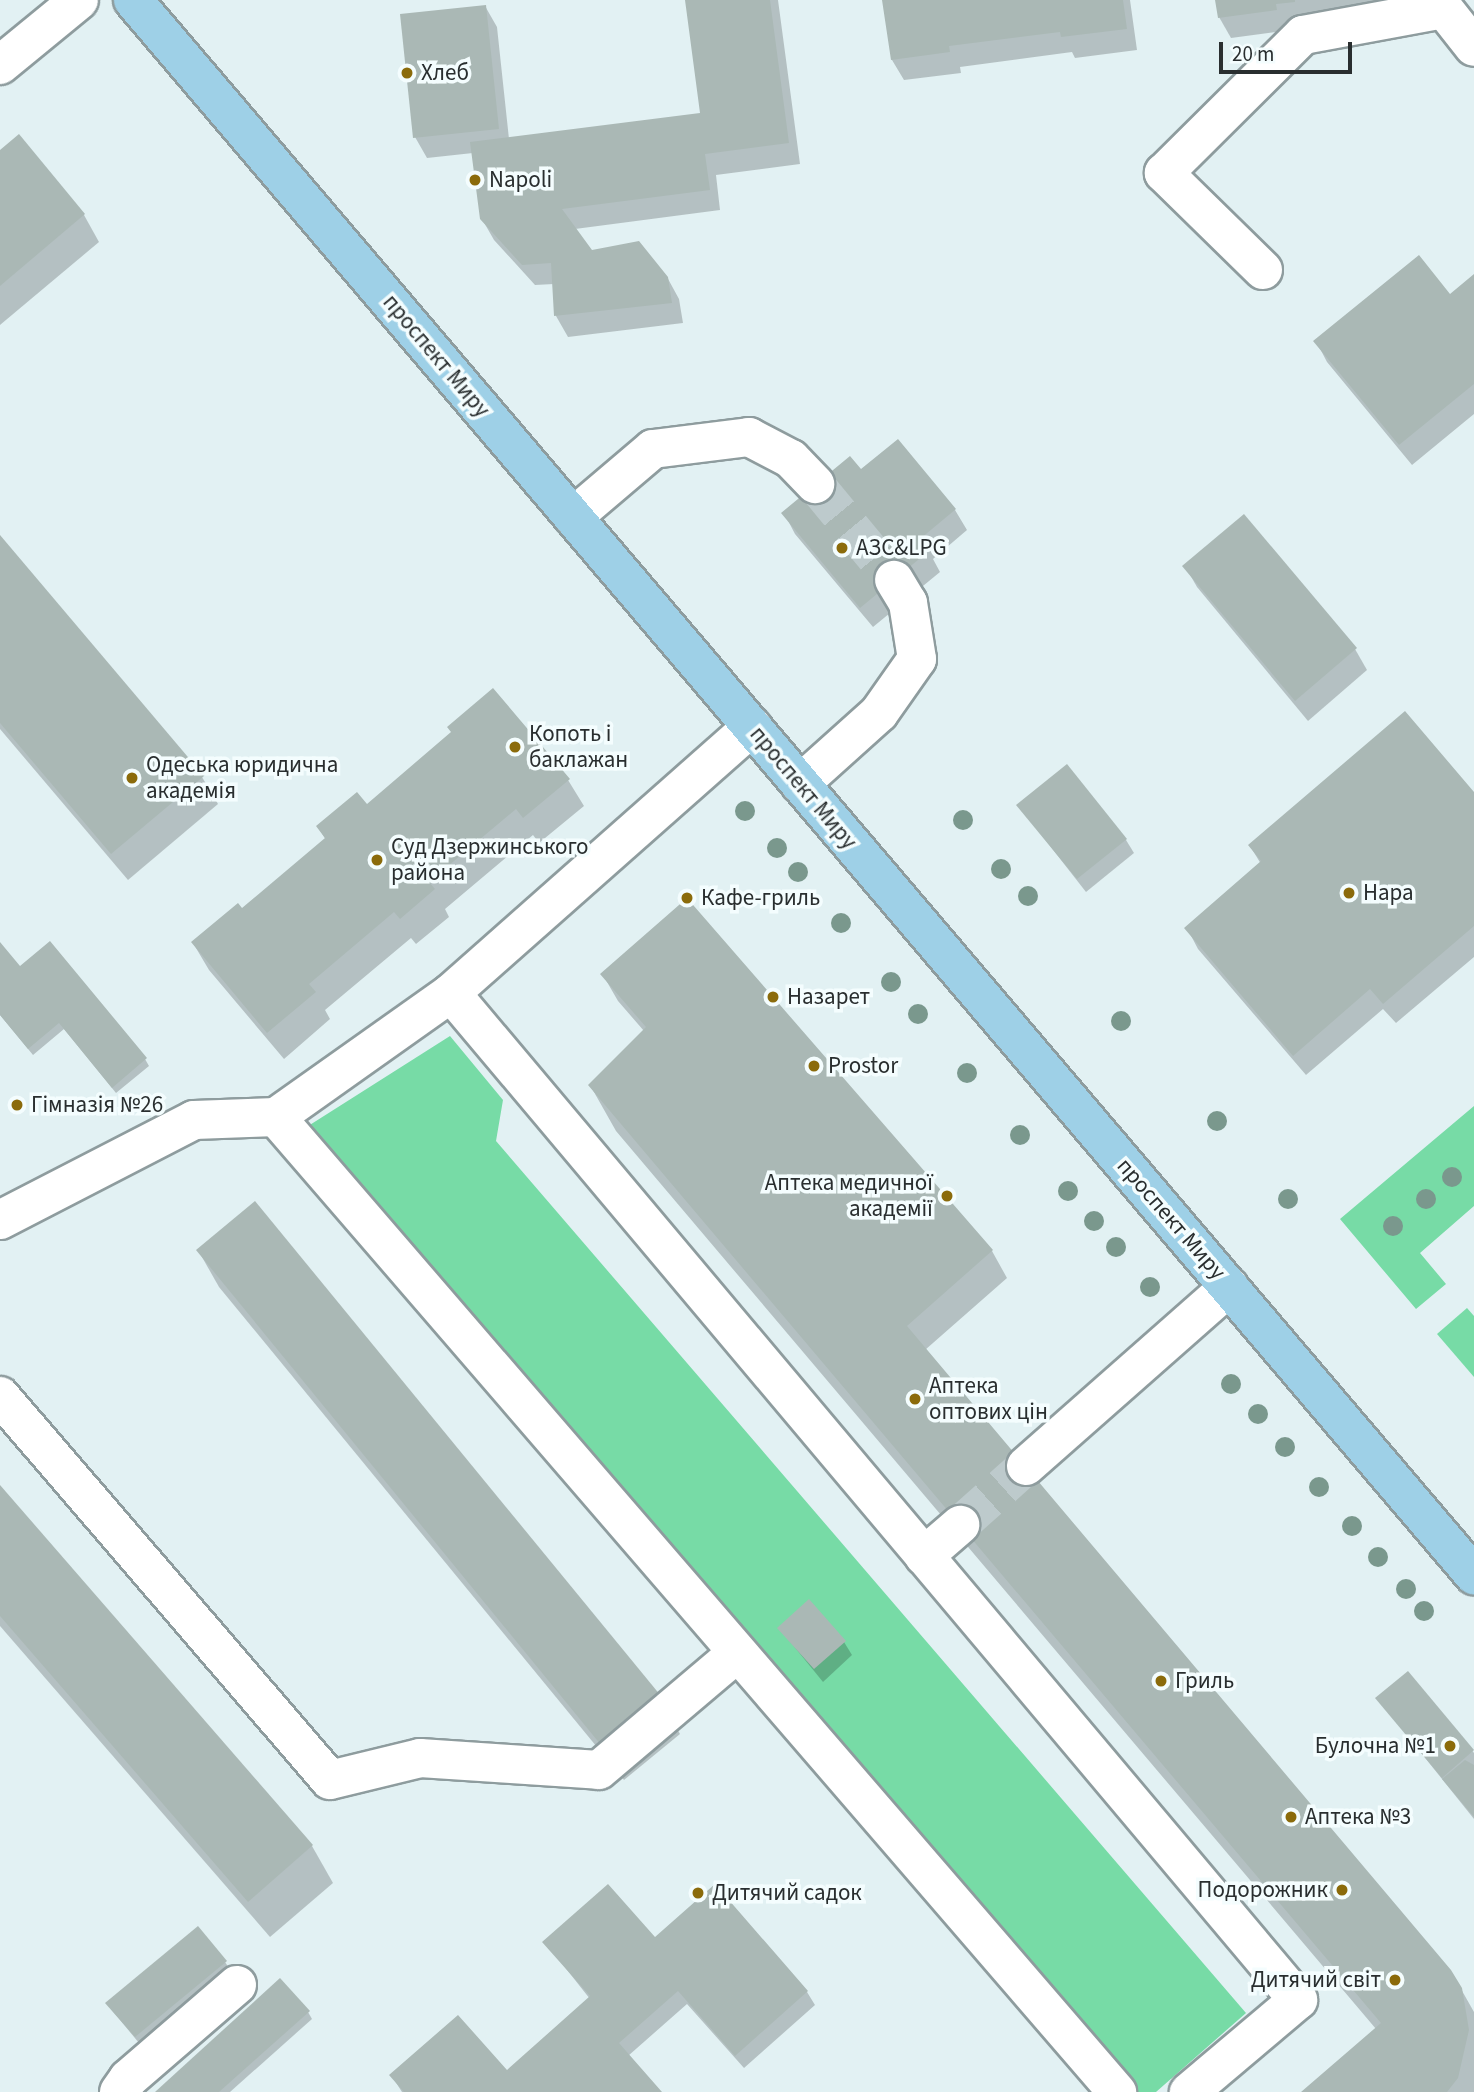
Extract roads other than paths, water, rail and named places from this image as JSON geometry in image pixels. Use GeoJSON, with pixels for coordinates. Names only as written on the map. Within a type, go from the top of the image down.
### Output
{"type":"FeatureCollection","features":[{"type":"Feature","properties":{"kind":"main road","name":"проспект Миру"},"geometry":{"type":"LineString","coordinates":[[133,0],[1474,1574]]}},
{"type":"Feature","properties":{"kind":"lane"},"geometry":{"type":"LineString","coordinates":[[0,65],[79,0]]}},
{"type":"Feature","properties":{"kind":"lane"},"geometry":{"type":"LineString","coordinates":[[1262,270],[1164,173],[1303,35],[1444,9],[1474,47]]}},
{"type":"Feature","properties":{"kind":"lane"},"geometry":{"type":"LineString","coordinates":[[573,517],[653,449],[750,437],[792,459],[816,484]]}},
{"type":"Feature","properties":{"kind":"lane"},"geometry":{"type":"LineString","coordinates":[[800,783],[879,713],[916,659],[908,603],[894,580]]}},
{"type":"Feature","properties":{"kind":"lane"},"geometry":{"type":"LineString","coordinates":[[0,1220],[194,1119],[276,1117],[451,993],[752,727]]}},
{"type":"Feature","properties":{"kind":"lane"},"geometry":{"type":"LineString","coordinates":[[451,993],[1298,2000],[1189,2092]]}},
{"type":"Feature","properties":{"kind":"lane"},"geometry":{"type":"LineString","coordinates":[[276,1117],[1117,2092]]}},
{"type":"Feature","properties":{"kind":"lane"},"geometry":{"type":"LineString","coordinates":[[1026,1466],[1229,1287]]}},
{"type":"Feature","properties":{"kind":"lane"},"geometry":{"type":"LineString","coordinates":[[0,1396],[330,1780],[420,1758],[599,1770],[737,1653]]}},
{"type":"Feature","properties":{"kind":"lane"},"geometry":{"type":"LineString","coordinates":[[924,1556],[960,1525]]}},
{"type":"Feature","properties":{"kind":"lane"},"geometry":{"type":"LineString","coordinates":[[119,2092],[128,2079],[237,1985]]}},
{"type":"Feature","properties":{"kind":"tunnel"},"geometry":{"type":"LineString","coordinates":[[815,484],[894,580]]}},
{"type":"Feature","properties":{"kind":"tunnel"},"geometry":{"type":"LineString","coordinates":[[960,1525],[1026,1466]]}},
{"type":"Feature","properties":{"kind":"place","name":"Хлеб"},"geometry":{"type":"Point","coordinates":[407,73]}},
{"type":"Feature","properties":{"kind":"place","name":"Napoli"},"geometry":{"type":"Point","coordinates":[475,180]}},
{"type":"Feature","properties":{"kind":"place","name":"АЗС&LPG"},"geometry":{"type":"Point","coordinates":[842,548]}},
{"type":"Feature","properties":{"kind":"place","name":"Копоть і баклажан"},"geometry":{"type":"Point","coordinates":[515,747]}},
{"type":"Feature","properties":{"kind":"place","name":"Одеська юридична академія"},"geometry":{"type":"Point","coordinates":[132,778]}},
{"type":"Feature","properties":{"kind":"place","name":"Суд Дзержинського района"},"geometry":{"type":"Point","coordinates":[377,860]}},
{"type":"Feature","properties":{"kind":"place","name":"Нара"},"geometry":{"type":"Point","coordinates":[1349,893]}},
{"type":"Feature","properties":{"kind":"place","name":"Кафе-гриль"},"geometry":{"type":"Point","coordinates":[687,898]}},
{"type":"Feature","properties":{"kind":"place","name":"Назарет"},"geometry":{"type":"Point","coordinates":[773,997]}},
{"type":"Feature","properties":{"kind":"place","name":"Prostor"},"geometry":{"type":"Point","coordinates":[814,1066]}},
{"type":"Feature","properties":{"kind":"place","name":"Гімназія №26"},"geometry":{"type":"Point","coordinates":[17,1105]}},
{"type":"Feature","properties":{"kind":"place","name":"Аптека медичної академії"},"geometry":{"type":"Point","coordinates":[947,1196]}},
{"type":"Feature","properties":{"kind":"place","name":"Аптека оптових цін"},"geometry":{"type":"Point","coordinates":[915,1399]}},
{"type":"Feature","properties":{"kind":"place","name":"Гриль"},"geometry":{"type":"Point","coordinates":[1161,1681]}},
{"type":"Feature","properties":{"kind":"place","name":"Булочна №1"},"geometry":{"type":"Point","coordinates":[1450,1746]}},
{"type":"Feature","properties":{"kind":"place","name":"Аптека №3"},"geometry":{"type":"Point","coordinates":[1291,1817]}},
{"type":"Feature","properties":{"kind":"place","name":"Подорожник"},"geometry":{"type":"Point","coordinates":[1342,1890]}},
{"type":"Feature","properties":{"kind":"place","name":"Дитячий садок"},"geometry":{"type":"Point","coordinates":[698,1893]}},
{"type":"Feature","properties":{"kind":"place","name":"Дитячий світ"},"geometry":{"type":"Point","coordinates":[1395,1980]}}]}
